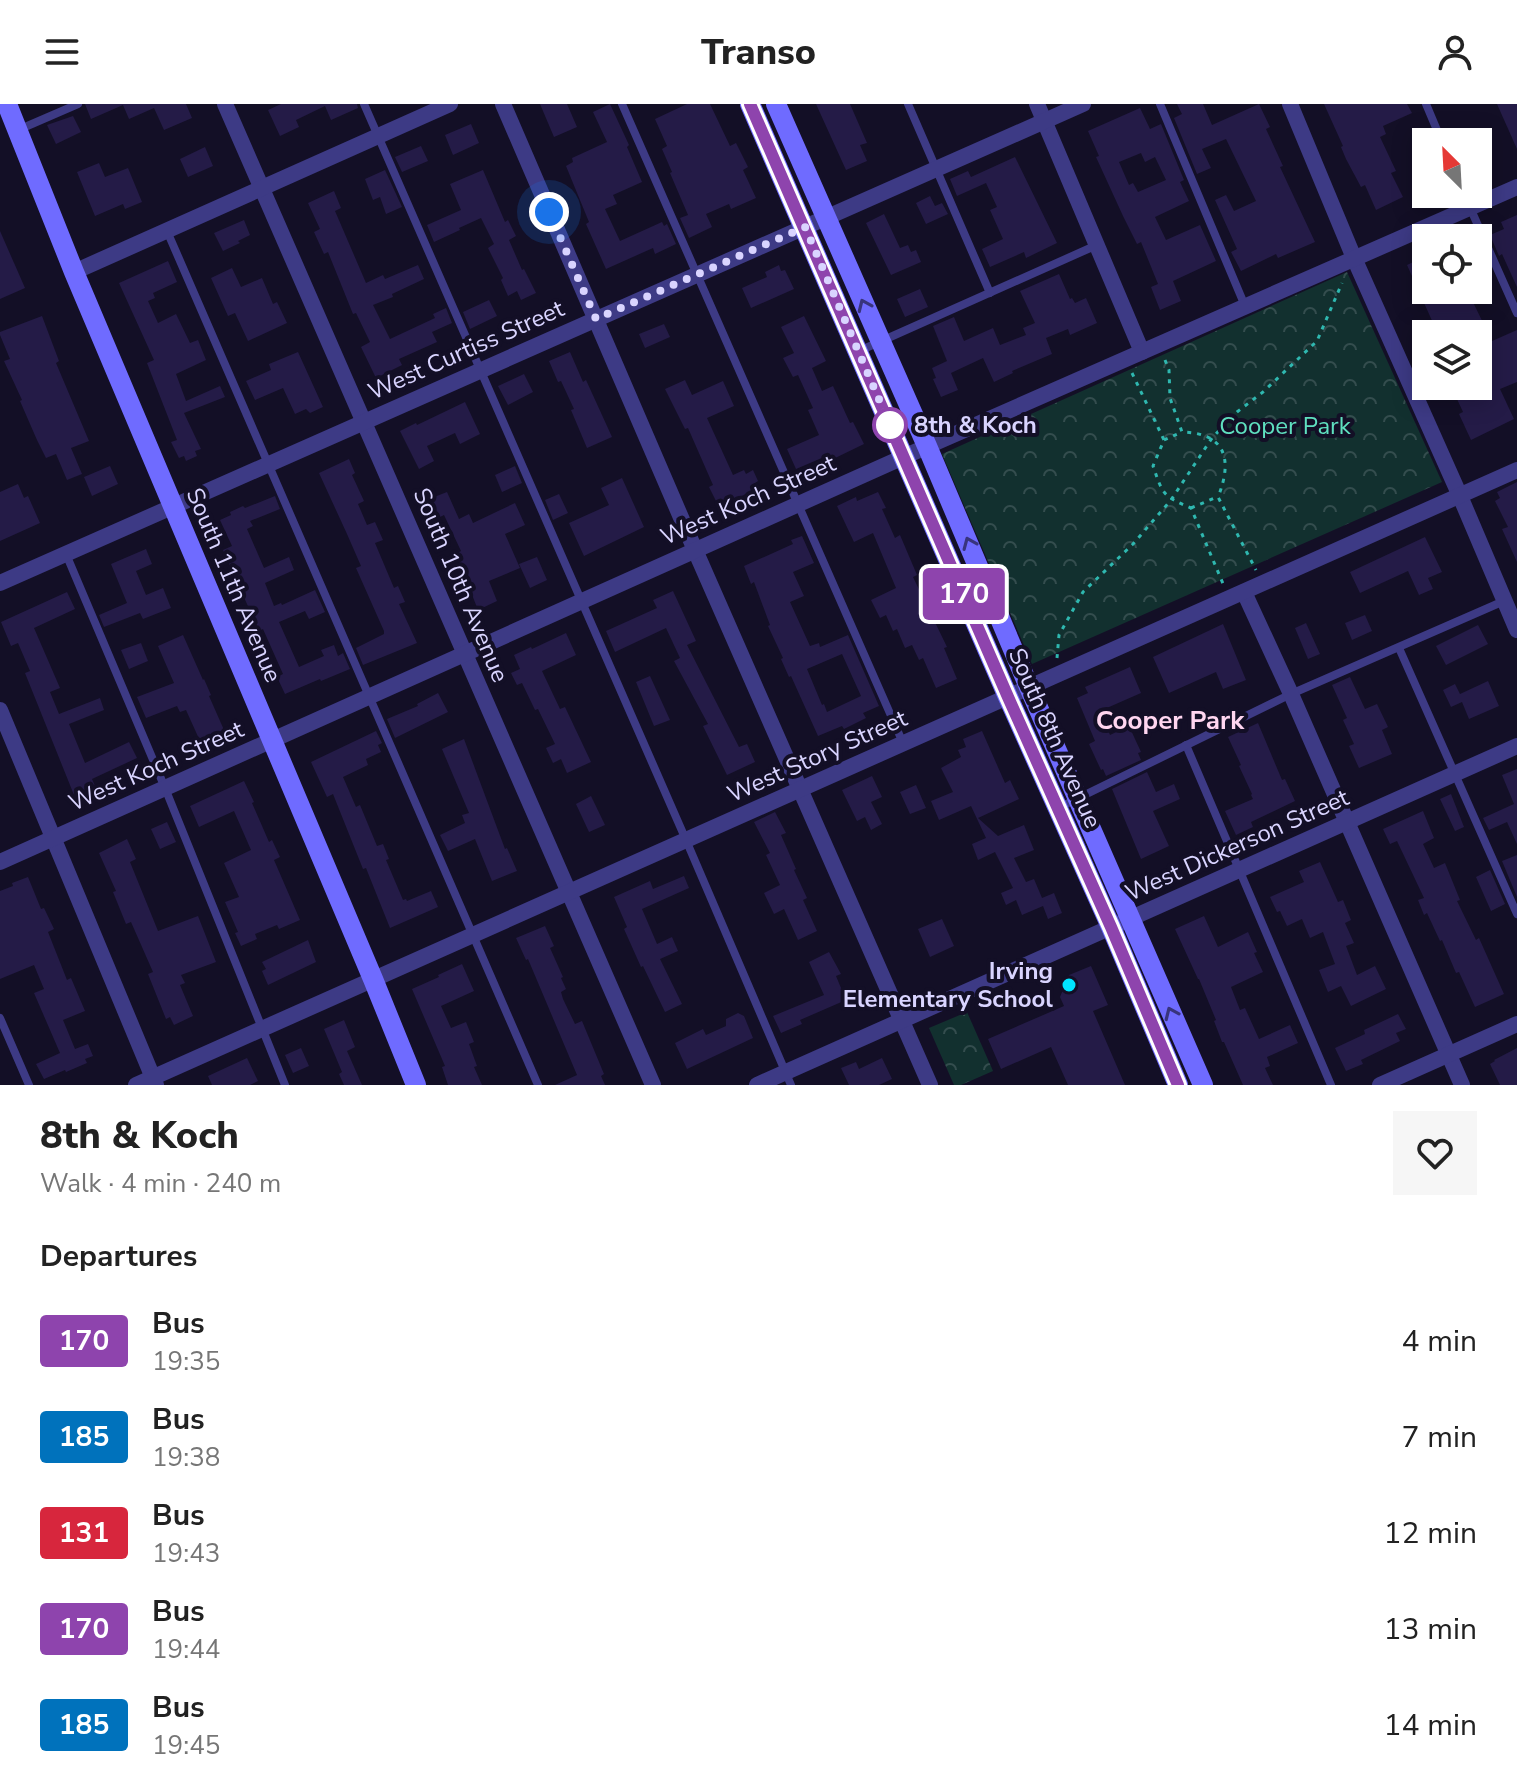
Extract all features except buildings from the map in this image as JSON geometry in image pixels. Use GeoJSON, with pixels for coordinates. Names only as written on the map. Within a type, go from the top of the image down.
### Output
{"type":"FeatureCollection","features":[{"type":"Feature","properties":{"kind":"street","name":"South 11th Avenue"},"geometry":{"type":"LineString","coordinates":[[7,104],[74,272],[416,1085]]}},
{"type":"Feature","properties":{"kind":"street","name":"South 10th Avenue"},"geometry":{"type":"LineString","coordinates":[[225,104],[653,1085]]}},
{"type":"Feature","properties":{"kind":"street"},"geometry":{"type":"LineString","coordinates":[[74,272],[450,104]]}},
{"type":"Feature","properties":{"kind":"street"},"geometry":{"type":"LineString","coordinates":[[503,104],[930,1085]]}},
{"type":"Feature","properties":{"kind":"street","name":"South 8th Avenue"},"geometry":{"type":"LineString","coordinates":[[750,104],[1178,1085]]}},
{"type":"Feature","properties":{"kind":"street","name":"South 8th Avenue"},"geometry":{"type":"LineString","coordinates":[[776,104],[1203,1085]]}},
{"type":"Feature","properties":{"kind":"street"},"geometry":{"type":"LineString","coordinates":[[1037,104],[1097,245],[1150,348]]}},
{"type":"Feature","properties":{"kind":"street","name":"West Curtiss Street"},"geometry":{"type":"LineString","coordinates":[[0,583],[1083,104]]}},
{"type":"Feature","properties":{"kind":"street"},"geometry":{"type":"LineString","coordinates":[[1290,104],[1517,630]]}},
{"type":"Feature","properties":{"kind":"street","name":"West Koch Street"},"geometry":{"type":"LineString","coordinates":[[1492,194],[1517,187]]}},
{"type":"Feature","properties":{"kind":"street","name":"West Koch Street"},"geometry":{"type":"LineString","coordinates":[[0,862],[1354,258],[1453,208]]}},
{"type":"Feature","properties":{"kind":"street","name":"West Story Street"},"geometry":{"type":"LineString","coordinates":[[136,1085],[155,1081],[261,1029],[1517,470]]}},
{"type":"Feature","properties":{"kind":"street"},"geometry":{"type":"LineString","coordinates":[[1237,595],[1291,694],[1462,1085]]}},
{"type":"Feature","properties":{"kind":"street"},"geometry":{"type":"LineString","coordinates":[[0,710],[155,1081]]}},
{"type":"Feature","properties":{"kind":"street","name":"West Dickerson Street"},"geometry":{"type":"LineString","coordinates":[[757,1085],[788,1079],[902,1021],[1517,746]]}},
{"type":"Feature","properties":{"kind":"street"},"geometry":{"type":"LineString","coordinates":[[1380,1085],[1517,1024]]}},
{"type":"Feature","properties":{"kind":"lane"},"geometry":{"type":"LineString","coordinates":[[18,131],[78,104]]}},
{"type":"Feature","properties":{"kind":"lane"},"geometry":{"type":"LineString","coordinates":[[364,104],[788,1079]]}},
{"type":"Feature","properties":{"kind":"lane"},"geometry":{"type":"LineString","coordinates":[[622,104],[903,743]]}},
{"type":"Feature","properties":{"kind":"lane"},"geometry":{"type":"LineString","coordinates":[[908,104],[990,293]]}},
{"type":"Feature","properties":{"kind":"lane"},"geometry":{"type":"LineString","coordinates":[[1160,104],[1245,306]]}},
{"type":"Feature","properties":{"kind":"lane"},"geometry":{"type":"LineString","coordinates":[[1426,104],[1436,128]]}},
{"type":"Feature","properties":{"kind":"lane"},"geometry":{"type":"LineString","coordinates":[[1470,208],[1517,313]]}},
{"type":"Feature","properties":{"kind":"lane"},"geometry":{"type":"LineString","coordinates":[[167,230],[538,1085]]}},
{"type":"Feature","properties":{"kind":"lane"},"geometry":{"type":"LineString","coordinates":[[858,352],[1097,245]]}},
{"type":"Feature","properties":{"kind":"lane"},"geometry":{"type":"LineString","coordinates":[[66,554],[285,1085]]}},
{"type":"Feature","properties":{"kind":"lane"},"geometry":{"type":"LineString","coordinates":[[1057,808],[1291,694],[1504,601]]}},
{"type":"Feature","properties":{"kind":"lane"},"geometry":{"type":"LineString","coordinates":[[1399,648],[1517,914]]}},
{"type":"Feature","properties":{"kind":"lane"},"geometry":{"type":"LineString","coordinates":[[1186,745],[1331,1085]]}},
{"type":"Feature","properties":{"kind":"lane"},"geometry":{"type":"LineString","coordinates":[[0,1018],[29,1085]]}},
{"type":"Feature","properties":{"kind":"path"},"geometry":{"type":"LineString","coordinates":[[1060,673],[1056,654],[1059,635],[1083,592],[1133,544],[1171,500],[1212,438],[1317,341],[1354,258]]}},
{"type":"Feature","properties":{"kind":"path"},"geometry":{"type":"LineString","coordinates":[[1150,348],[1169,370],[1170,398],[1182,432]]}},
{"type":"Feature","properties":{"kind":"path"},"geometry":{"type":"LineString","coordinates":[[1125,359],[1164,440]]}},
{"type":"Feature","properties":{"kind":"path"},"geometry":{"type":"LineString","coordinates":[[1191,508],[1218,497],[1225,481],[1225,462],[1222,447],[1212,438],[1182,432],[1164,440],[1153,466],[1162,491],[1171,500],[1191,508],[1237,595]]}},
{"type":"Feature","properties":{"kind":"path"},"geometry":{"type":"LineString","coordinates":[[1218,497],[1262,584]]}},
{"type":"Feature","properties":{"kind":"green space","name":"Cooper Park"},"geometry":{"type":"Polygon","coordinates":[[[1347,272],[1442,482],[1032,664],[942,454],[1347,272]]]}},
{"type":"Feature","properties":{"kind":"green space"},"geometry":{"type":"Polygon","coordinates":[[[967,1012],[993,1071],[954,1085],[929,1028],[967,1012]]]}},
{"type":"Feature","properties":{"kind":"bus line","name":"170"},"geometry":{"type":"LineString","coordinates":[[750,104],[1178,1085]]}},
{"type":"Feature","properties":{"kind":"place","name":"8th & Koch"},"geometry":{"type":"Point","coordinates":[890,425]}},
{"type":"Feature","properties":{"kind":"place","name":"Irving Elementary School"},"geometry":{"type":"Point","coordinates":[1069,985]}},
{"type":"Feature","properties":{"kind":"district","name":"Cooper Park"},"geometry":{"type":"Point","coordinates":[1170,720]}},
{"type":"Feature","properties":{"kind":"route"},"geometry":{"type":"LineString","coordinates":[[549,212],[596,319],[805,227],[890,425]]}}]}
